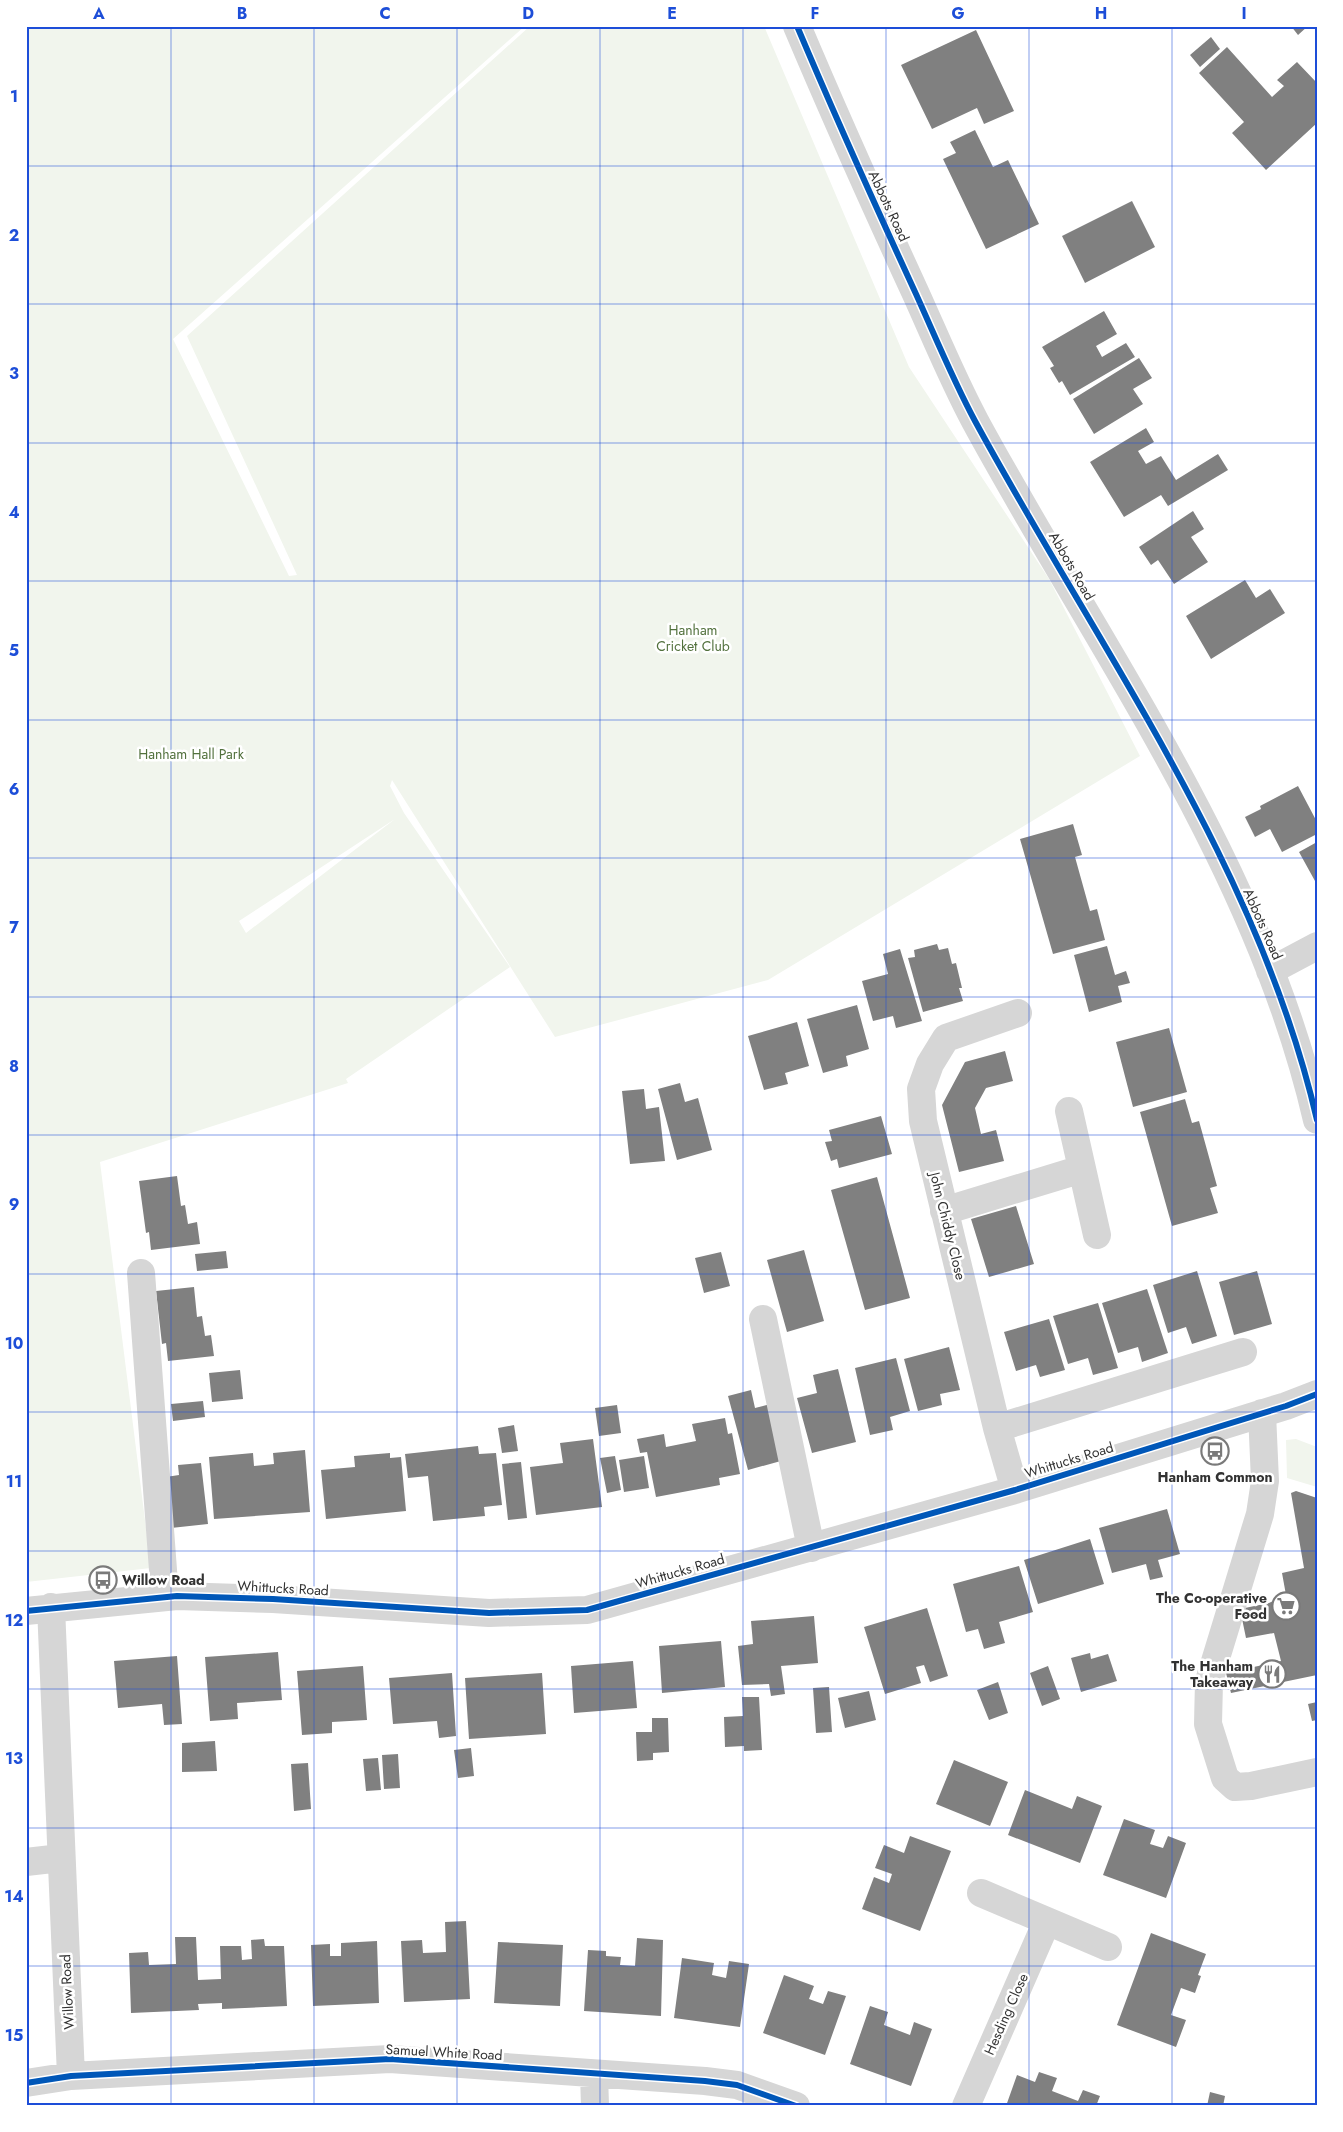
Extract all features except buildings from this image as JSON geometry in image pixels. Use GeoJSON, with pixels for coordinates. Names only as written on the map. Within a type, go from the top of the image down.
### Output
{"type":"FeatureCollection","features":[{"type":"Feature","properties":{"kind":"street","name":"Abbots Road"},"geometry":{"type":"LineString","coordinates":[[797,26],[848,144],[973,418],[1210,833],[1270,971],[1309,1086],[1317,1120]]}},
{"type":"Feature","properties":{"kind":"street"},"geometry":{"type":"LineString","coordinates":[[1270,971],[1317,946]]}},
{"type":"Feature","properties":{"kind":"street","name":"John Chiddy Close"},"geometry":{"type":"LineString","coordinates":[[1015,1490],[997,1428],[922,1121],[921,1089],[930,1064],[946,1038],[1018,1012]]}},
{"type":"Feature","properties":{"kind":"street"},"geometry":{"type":"LineString","coordinates":[[1069,1111],[1098,1234]]}},
{"type":"Feature","properties":{"kind":"street"},"geometry":{"type":"LineString","coordinates":[[944,1211],[1082,1169]]}},
{"type":"Feature","properties":{"kind":"street"},"geometry":{"type":"LineString","coordinates":[[140,1273],[165,1597]]}},
{"type":"Feature","properties":{"kind":"street"},"geometry":{"type":"LineString","coordinates":[[763,1319],[811,1548]]}},
{"type":"Feature","properties":{"kind":"street"},"geometry":{"type":"LineString","coordinates":[[997,1428],[1243,1352]]}},
{"type":"Feature","properties":{"kind":"street","name":"Whittucks Road"},"geometry":{"type":"LineString","coordinates":[[39,1609],[165,1597],[273,1599],[489,1612],[587,1610],[1015,1490],[1317,1394]]}},
{"type":"Feature","properties":{"kind":"street"},"geometry":{"type":"LineString","coordinates":[[1262,1413],[1265,1481],[1260,1514],[1209,1681],[1208,1724],[1225,1778],[1235,1786],[1251,1786],[1317,1772]]}},
{"type":"Feature","properties":{"kind":"street","name":"Willow Road"},"geometry":{"type":"LineString","coordinates":[[39,1609],[61,1858],[71,2076]]}},
{"type":"Feature","properties":{"kind":"street"},"geometry":{"type":"LineString","coordinates":[[26,1862],[61,1858]]}},
{"type":"Feature","properties":{"kind":"street"},"geometry":{"type":"LineString","coordinates":[[981,1893],[1108,1947]]}},
{"type":"Feature","properties":{"kind":"street","name":"Hesding Close"},"geometry":{"type":"LineString","coordinates":[[966,2106],[1047,1921]]}},
{"type":"Feature","properties":{"kind":"street","name":"Samuel White Road"},"geometry":{"type":"LineString","coordinates":[[26,2083],[71,2076],[390,2059],[736,2085],[796,2106]]}},
{"type":"Feature","properties":{"kind":"street"},"geometry":{"type":"LineString","coordinates":[[594,2074],[595,2106]]}},
{"type":"Feature","properties":{"kind":"green space"},"geometry":{"type":"Polygon","coordinates":[[[26,26],[525,26],[173,339],[289,576],[297,575],[187,336],[530,26],[764,26],[909,367],[1049,579],[1140,756],[768,980],[555,1037],[392,780],[390,786],[404,813],[510,967],[346,1079],[348,1083],[100,1162],[151,1568],[26,1582],[26,26]],[[395,819],[239,921],[246,933],[395,819]]]}},
{"type":"Feature","properties":{"kind":"green space"},"geometry":{"type":"Polygon","coordinates":[[[1296,1439],[1317,1447],[1317,1487],[1287,1478],[1286,1440],[1296,1439]]]}},
{"type":"Feature","properties":{"kind":"cycle path"},"geometry":{"type":"LineString","coordinates":[[797,26],[870,194],[975,421],[1122,674],[1215,846],[1256,935],[1290,1026],[1317,1120]]}},
{"type":"Feature","properties":{"kind":"cycle path"},"geometry":{"type":"LineString","coordinates":[[26,1611],[177,1596],[273,1599],[489,1613],[587,1610],[1015,1490],[1286,1406],[1317,1394]]}},
{"type":"Feature","properties":{"kind":"cycle path"},"geometry":{"type":"LineString","coordinates":[[26,2083],[71,2076],[390,2059],[705,2081],[737,2085],[796,2106]]}},
{"type":"Feature","properties":{"kind":"place","name":"Hanham Common"},"geometry":{"type":"Point","coordinates":[1215,1451]}},
{"type":"Feature","properties":{"kind":"place","name":"Willow Road"},"geometry":{"type":"Point","coordinates":[103,1580]}},
{"type":"Feature","properties":{"kind":"place","name":"The Co-operative Food"},"geometry":{"type":"Point","coordinates":[1286,1606]}},
{"type":"Feature","properties":{"kind":"place","name":"The Hanham Takeaway"},"geometry":{"type":"Point","coordinates":[1272,1674]}},
{"type":"Feature","properties":{"kind":"park label","name":"Hanham Cricket Club"},"geometry":{"type":"Point","coordinates":[693,638]}},
{"type":"Feature","properties":{"kind":"park label","name":"Hanham Hall Park"},"geometry":{"type":"Point","coordinates":[191,754]}}]}
